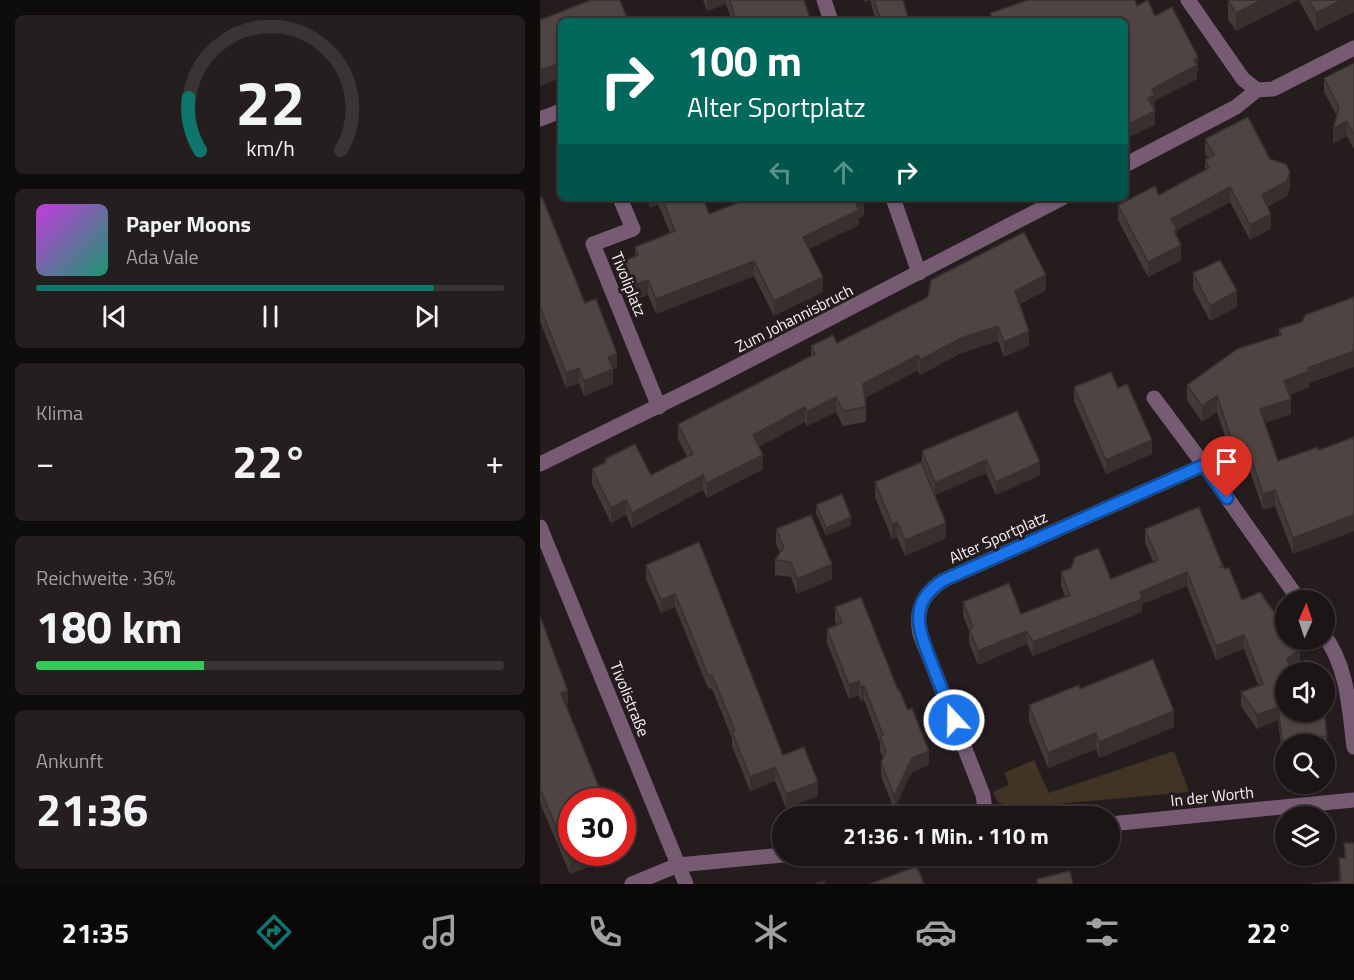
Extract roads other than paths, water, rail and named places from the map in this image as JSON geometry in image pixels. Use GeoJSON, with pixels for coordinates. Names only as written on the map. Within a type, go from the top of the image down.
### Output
{"type":"FeatureCollection","features":[{"type":"Feature","properties":{"kind":"street"},"geometry":{"type":"LineString","coordinates":[[824,0],[830,18]]}},
{"type":"Feature","properties":{"kind":"street"},"geometry":{"type":"LineString","coordinates":[[1188,0],[1243,79],[1257,90]]}},
{"type":"Feature","properties":{"kind":"street"},"geometry":{"type":"LineString","coordinates":[[1128,163],[1236,107],[1257,90],[1273,89],[1354,48]]}},
{"type":"Feature","properties":{"kind":"street"},"geometry":{"type":"LineString","coordinates":[[540,119],[558,112]]}},
{"type":"Feature","properties":{"kind":"street","name":"Tivoliplatz"},"geometry":{"type":"LineString","coordinates":[[621,201],[633,229],[593,244],[658,407]]}},
{"type":"Feature","properties":{"kind":"street"},"geometry":{"type":"LineString","coordinates":[[894,201],[919,273]]}},
{"type":"Feature","properties":{"kind":"street","name":"Zum Johannisbruch"},"geometry":{"type":"LineString","coordinates":[[540,464],[658,407],[1056,201]]}},
{"type":"Feature","properties":{"kind":"street"},"geometry":{"type":"LineString","coordinates":[[1154,398],[1292,590]]}},
{"type":"Feature","properties":{"kind":"street","name":"Alter Sportplatz"},"geometry":{"type":"LineString","coordinates":[[985,806],[983,795],[920,634],[918,613],[927,594],[944,580],[1204,465]]}},
{"type":"Feature","properties":{"kind":"street","name":"Tivolistraße"},"geometry":{"type":"LineString","coordinates":[[540,527],[686,884]]}},
{"type":"Feature","properties":{"kind":"street"},"geometry":{"type":"LineString","coordinates":[[1334,650],[1346,680],[1354,747]]}},
{"type":"Feature","properties":{"kind":"street","name":"In der Worth"},"geometry":{"type":"LineString","coordinates":[[1120,823],[1354,800]]}},
{"type":"Feature","properties":{"kind":"street"},"geometry":{"type":"LineString","coordinates":[[632,884],[678,865],[772,856]]}}]}
